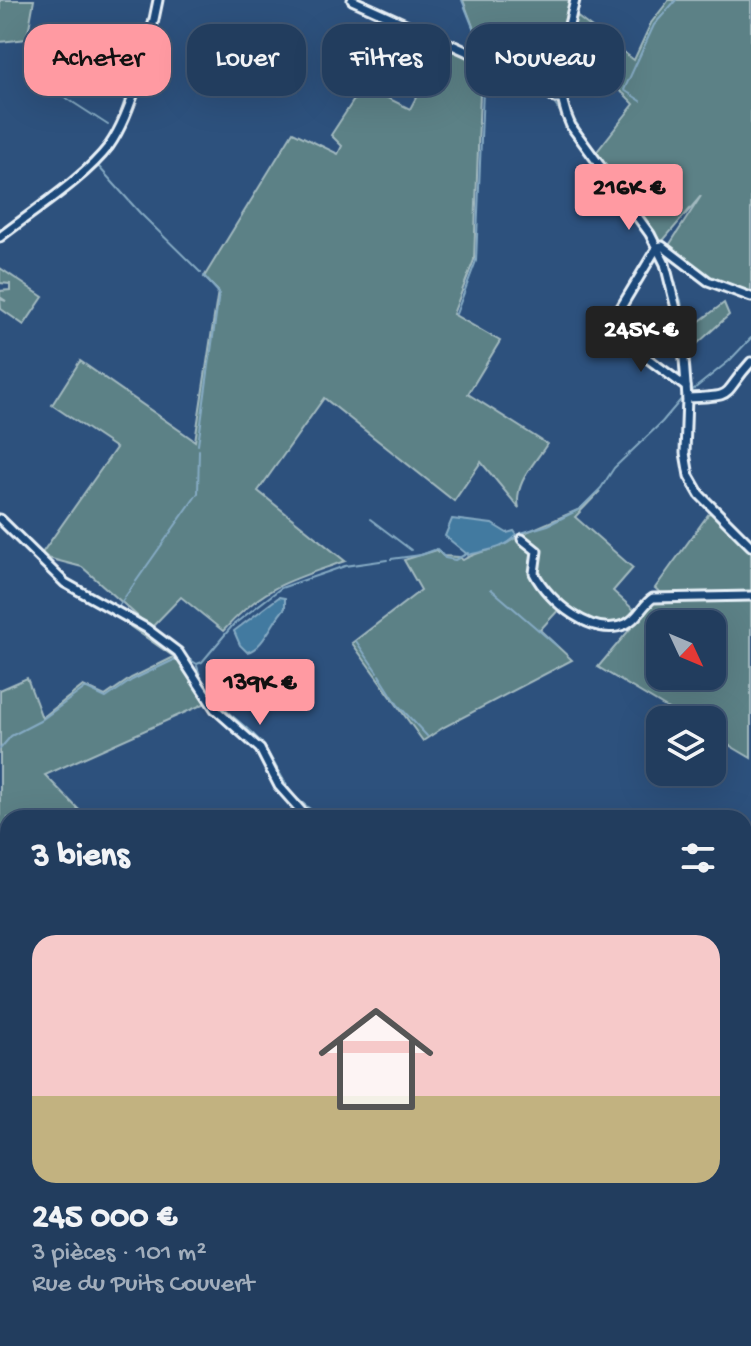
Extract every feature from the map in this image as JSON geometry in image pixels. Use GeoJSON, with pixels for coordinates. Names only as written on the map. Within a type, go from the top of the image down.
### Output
{"type":"FeatureCollection","features":[{"type":"Feature","properties":{"kind":"street"},"geometry":{"type":"LineString","coordinates":[[0,237],[88,169],[108,146],[125,114],[150,41],[158,0]]}},
{"type":"Feature","properties":{"kind":"street"},"geometry":{"type":"LineString","coordinates":[[352,0],[466,51]]}},
{"type":"Feature","properties":{"kind":"street"},"geometry":{"type":"LineString","coordinates":[[569,24],[575,0]]}},
{"type":"Feature","properties":{"kind":"street"},"geometry":{"type":"LineString","coordinates":[[553,96],[561,98],[571,126],[658,247],[678,308],[687,394],[685,453],[689,476],[700,495],[751,546]]}},
{"type":"Feature","properties":{"kind":"street"},"geometry":{"type":"LineString","coordinates":[[658,247],[662,246],[708,281],[751,297]]}},
{"type":"Feature","properties":{"kind":"street"},"geometry":{"type":"LineString","coordinates":[[658,247],[617,314],[612,332],[687,394],[723,396],[729,393],[751,362]]}},
{"type":"Feature","properties":{"kind":"street"},"geometry":{"type":"LineString","coordinates":[[0,519],[65,583],[146,628],[178,652],[215,709],[260,749],[279,786],[300,810]]}},
{"type":"Feature","properties":{"kind":"street"},"geometry":{"type":"LineString","coordinates":[[522,539],[537,551],[534,573],[545,589],[577,618],[597,627],[625,625],[653,598],[751,596]]}},
{"type":"Feature","properties":{"kind":"green space"},"geometry":{"type":"Polygon","coordinates":[[[0,0],[34,0],[30,24],[24,24],[24,39],[0,42],[0,0]]]}},
{"type":"Feature","properties":{"kind":"green space"},"geometry":{"type":"Polygon","coordinates":[[[463,0],[569,0],[564,24],[472,24],[463,0]]]}},
{"type":"Feature","properties":{"kind":"green space"},"geometry":{"type":"Polygon","coordinates":[[[669,0],[751,0],[751,294],[701,273],[668,247],[701,196],[661,243],[595,154],[634,104],[624,94],[624,52],[634,60],[651,23],[669,0]]]}},
{"type":"Feature","properties":{"kind":"green space"},"geometry":{"type":"Polygon","coordinates":[[[575,15],[587,24],[574,24],[575,15]]]}},
{"type":"Feature","properties":{"kind":"green space"},"geometry":{"type":"Polygon","coordinates":[[[450,49],[466,57],[466,96],[480,96],[474,260],[453,314],[500,341],[468,394],[547,444],[522,482],[519,508],[481,462],[454,501],[324,398],[258,491],[345,561],[265,594],[223,631],[181,597],[151,628],[82,567],[40,556],[116,448],[52,405],[80,361],[195,441],[218,291],[204,277],[293,132],[338,154],[342,146],[331,135],[356,96],[383,96],[410,109],[417,96],[450,96],[450,49]]]}},
{"type":"Feature","properties":{"kind":"green space"},"geometry":{"type":"Polygon","coordinates":[[[0,268],[43,297],[24,325],[1,309],[0,299],[6,301],[0,297],[0,291],[10,290],[10,284],[0,283],[0,268]]]}},
{"type":"Feature","properties":{"kind":"green space"},"geometry":{"type":"Polygon","coordinates":[[[724,303],[729,315],[687,353],[685,332],[724,303]]]}},
{"type":"Feature","properties":{"kind":"green space"},"geometry":{"type":"Polygon","coordinates":[[[600,491],[575,517],[633,568],[613,591],[635,611],[624,622],[603,628],[562,606],[540,630],[572,660],[423,741],[352,643],[421,590],[404,560],[437,550],[443,556],[463,560],[506,544],[519,535],[521,539],[522,534],[580,509],[600,491]]]}},
{"type":"Feature","properties":{"kind":"green space"},"geometry":{"type":"Polygon","coordinates":[[[710,512],[751,553],[751,592],[662,594],[655,588],[710,512]]]}},
{"type":"Feature","properties":{"kind":"green space"},"geometry":{"type":"Polygon","coordinates":[[[751,599],[751,758],[726,743],[726,706],[663,706],[598,667],[646,610],[646,690],[726,690],[726,610],[646,610],[652,603],[751,599]]]}},
{"type":"Feature","properties":{"kind":"green space"},"geometry":{"type":"Polygon","coordinates":[[[111,613],[179,658],[206,703],[45,775],[79,810],[0,810],[0,690],[27,678],[42,718],[83,686],[105,696],[131,678],[174,657],[111,613]]]}},
{"type":"Feature","properties":{"kind":"water"},"geometry":{"type":"Polygon","coordinates":[[[452,519],[492,524],[507,533],[514,531],[517,535],[500,547],[468,555],[445,536],[452,519]]]}},
{"type":"Feature","properties":{"kind":"water"},"geometry":{"type":"Polygon","coordinates":[[[279,597],[285,598],[285,608],[258,646],[247,652],[234,631],[279,597]]]}},
{"type":"Feature","properties":{"kind":"waterway"},"geometry":{"type":"LineString","coordinates":[[159,17],[162,0]]}},
{"type":"Feature","properties":{"kind":"waterway"},"geometry":{"type":"LineString","coordinates":[[462,0],[472,24]]}},
{"type":"Feature","properties":{"kind":"waterway"},"geometry":{"type":"LineString","coordinates":[[574,24],[579,0]]}},
{"type":"Feature","properties":{"kind":"waterway"},"geometry":{"type":"LineString","coordinates":[[641,101],[624,90],[654,25],[676,0]]}},
{"type":"Feature","properties":{"kind":"waterway"},"geometry":{"type":"LineString","coordinates":[[63,96],[108,125]]}},
{"type":"Feature","properties":{"kind":"waterway"},"geometry":{"type":"LineString","coordinates":[[119,117],[126,96]]}},
{"type":"Feature","properties":{"kind":"waterway"},"geometry":{"type":"LineString","coordinates":[[456,314],[476,261],[483,96]]}},
{"type":"Feature","properties":{"kind":"waterway"},"geometry":{"type":"LineString","coordinates":[[552,100],[566,121]]}},
{"type":"Feature","properties":{"kind":"waterway"},"geometry":{"type":"LineString","coordinates":[[568,110],[595,152]]}},
{"type":"Feature","properties":{"kind":"waterway"},"geometry":{"type":"LineString","coordinates":[[582,147],[640,226]]}},
{"type":"Feature","properties":{"kind":"waterway"},"geometry":{"type":"LineString","coordinates":[[106,155],[98,166],[201,273]]}},
{"type":"Feature","properties":{"kind":"waterway"},"geometry":{"type":"LineString","coordinates":[[0,242],[87,175]]}},
{"type":"Feature","properties":{"kind":"waterway"},"geometry":{"type":"LineString","coordinates":[[667,257],[681,301],[688,350]]}},
{"type":"Feature","properties":{"kind":"waterway"},"geometry":{"type":"LineString","coordinates":[[198,445],[219,293],[204,276]]}},
{"type":"Feature","properties":{"kind":"waterway"},"geometry":{"type":"LineString","coordinates":[[689,393],[729,361],[751,338]]}},
{"type":"Feature","properties":{"kind":"waterway"},"geometry":{"type":"LineString","coordinates":[[521,533],[548,525],[580,509],[601,488],[614,468],[684,396]]}},
{"type":"Feature","properties":{"kind":"waterway"},"geometry":{"type":"LineString","coordinates":[[118,607],[198,493],[199,450]]}},
{"type":"Feature","properties":{"kind":"waterway"},"geometry":{"type":"LineString","coordinates":[[688,481],[695,493]]}},
{"type":"Feature","properties":{"kind":"waterway"},"geometry":{"type":"LineString","coordinates":[[370,519],[411,550]]}},
{"type":"Feature","properties":{"kind":"waterway"},"geometry":{"type":"LineString","coordinates":[[738,538],[751,551]]}},
{"type":"Feature","properties":{"kind":"waterway"},"geometry":{"type":"LineString","coordinates":[[391,559],[421,555],[437,549],[445,558],[455,560],[468,553]]}},
{"type":"Feature","properties":{"kind":"waterway"},"geometry":{"type":"LineString","coordinates":[[189,659],[197,664],[202,662],[233,625],[281,588],[345,566],[387,560]]}},
{"type":"Feature","properties":{"kind":"waterway"},"geometry":{"type":"LineString","coordinates":[[491,589],[557,646]]}},
{"type":"Feature","properties":{"kind":"waterway"},"geometry":{"type":"LineString","coordinates":[[133,625],[164,646]]}},
{"type":"Feature","properties":{"kind":"waterway"},"geometry":{"type":"LineString","coordinates":[[356,641],[377,672]]}},
{"type":"Feature","properties":{"kind":"waterway"},"geometry":{"type":"LineString","coordinates":[[0,749],[11,736],[40,721],[85,688],[106,698],[132,680],[180,657]]}},
{"type":"Feature","properties":{"kind":"waterway"},"geometry":{"type":"LineString","coordinates":[[197,666],[201,679],[215,699],[262,743]]}},
{"type":"Feature","properties":{"kind":"waterway"},"geometry":{"type":"LineString","coordinates":[[379,675],[398,705],[427,736]]}},
{"type":"Feature","properties":{"kind":"waterway"},"geometry":{"type":"LineString","coordinates":[[267,751],[290,791]]}},
{"type":"Feature","properties":{"kind":"waterway"},"geometry":{"type":"LineString","coordinates":[[294,796],[311,810]]}}]}
